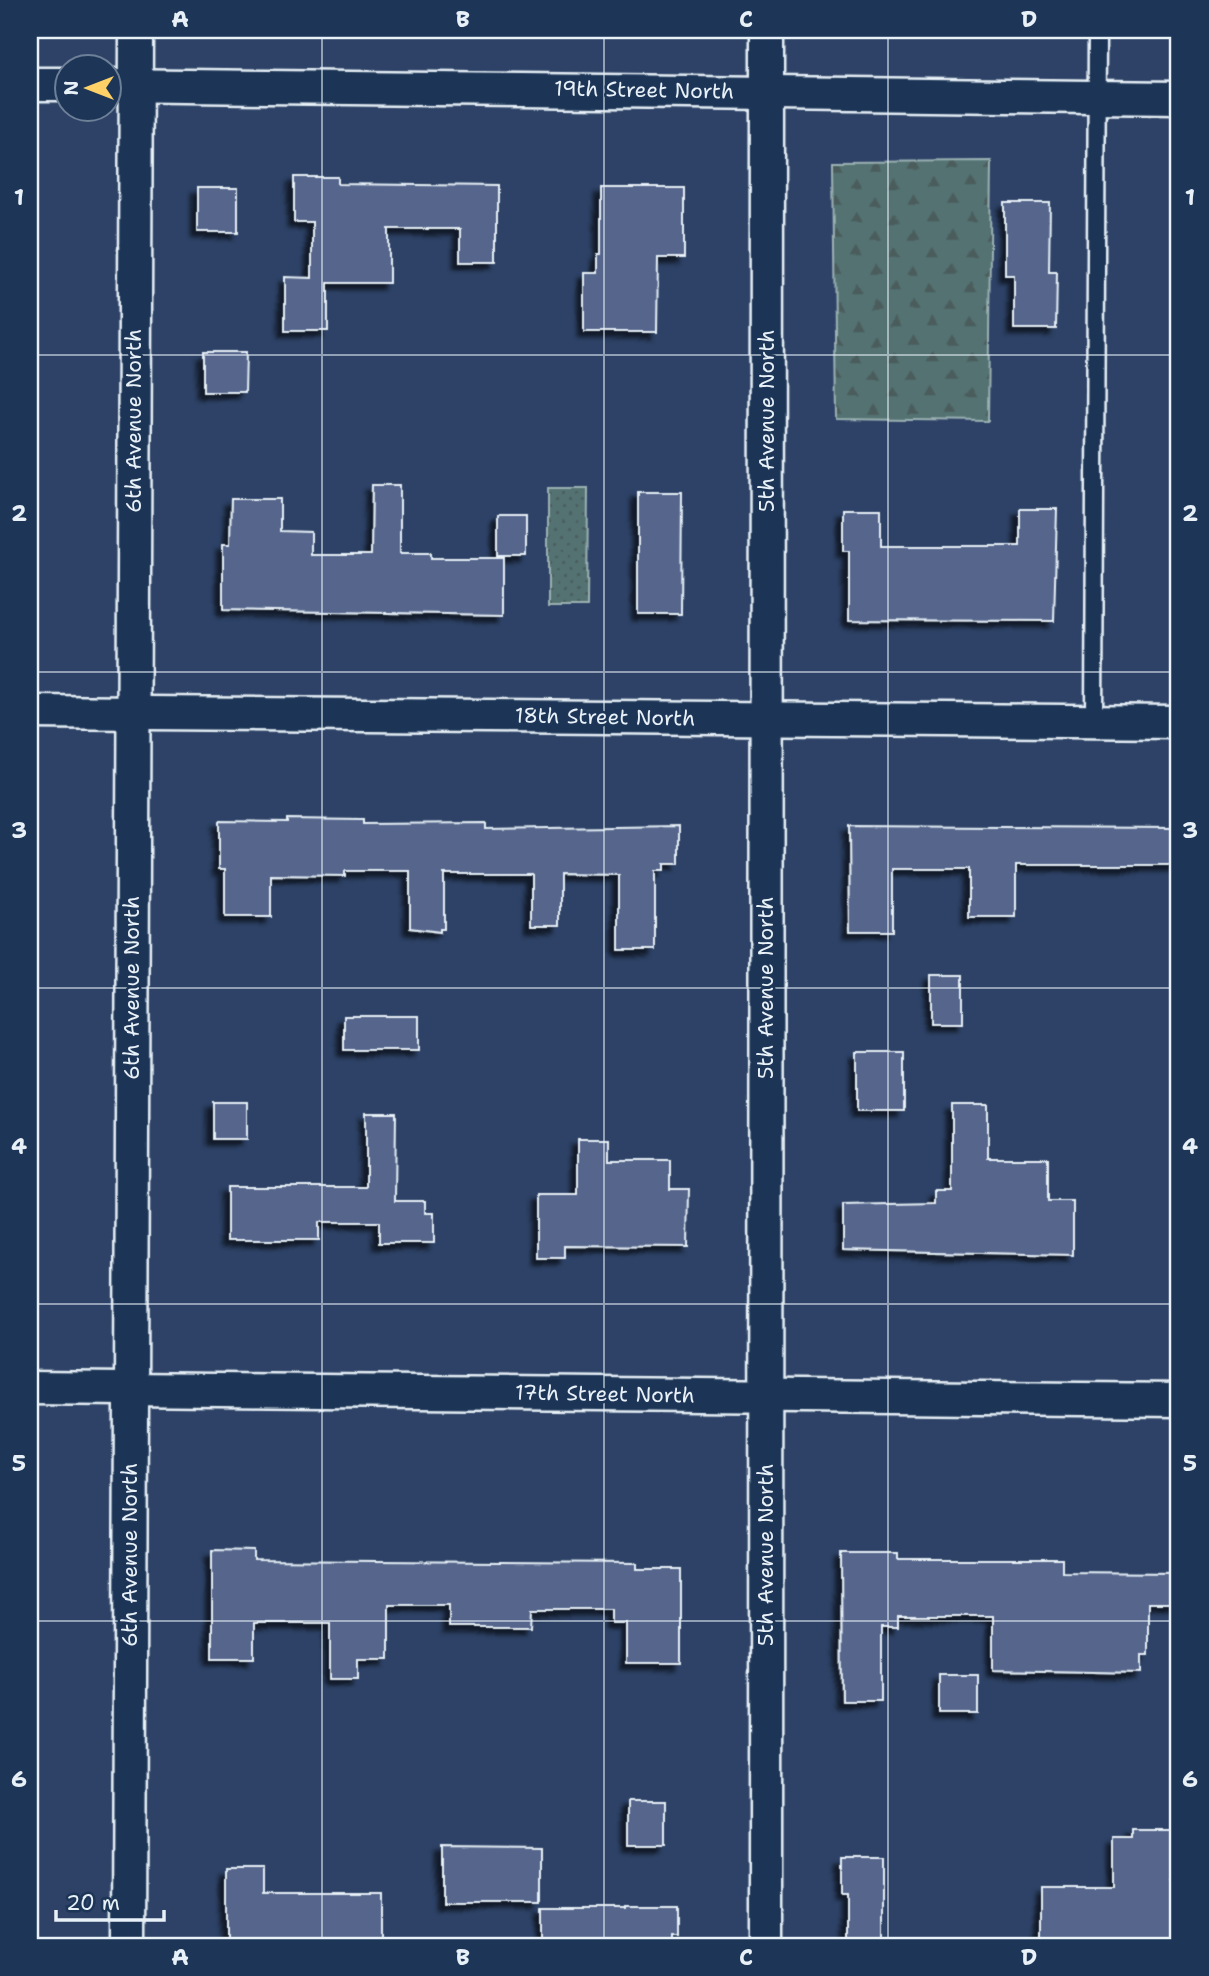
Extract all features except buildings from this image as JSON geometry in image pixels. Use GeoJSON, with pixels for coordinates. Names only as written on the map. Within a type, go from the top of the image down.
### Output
{"type":"FeatureCollection","features":[{"type":"Feature","properties":{"kind":"street","name":"6th Avenue North"},"geometry":{"type":"LineString","coordinates":[[129,1946],[133,712],[122,85],[136,30]]}},
{"type":"Feature","properties":{"kind":"street","name":"5th Avenue North"},"geometry":{"type":"LineString","coordinates":[[766,1946],[767,30]]}},
{"type":"Feature","properties":{"kind":"street"},"geometry":{"type":"LineString","coordinates":[[30,84],[52,84]]}},
{"type":"Feature","properties":{"kind":"street","name":"19th Street North"},"geometry":{"type":"LineString","coordinates":[[122,85],[1179,98]]}},
{"type":"Feature","properties":{"kind":"street","name":"18th Street North"},"geometry":{"type":"LineString","coordinates":[[30,712],[1179,722]]}},
{"type":"Feature","properties":{"kind":"street","name":"17th Street North"},"geometry":{"type":"LineString","coordinates":[[30,1388],[1179,1400]]}},
{"type":"Feature","properties":{"kind":"lane"},"geometry":{"type":"LineString","coordinates":[[1094,722],[1097,30]]}},
{"type":"Feature","properties":{"kind":"green space"},"geometry":{"type":"Polygon","coordinates":[[[991,161],[988,421],[836,419],[833,162],[991,161]]]}},
{"type":"Feature","properties":{"kind":"green space"},"geometry":{"type":"Polygon","coordinates":[[[548,488],[588,488],[587,607],[548,607],[548,488]]]}}]}
